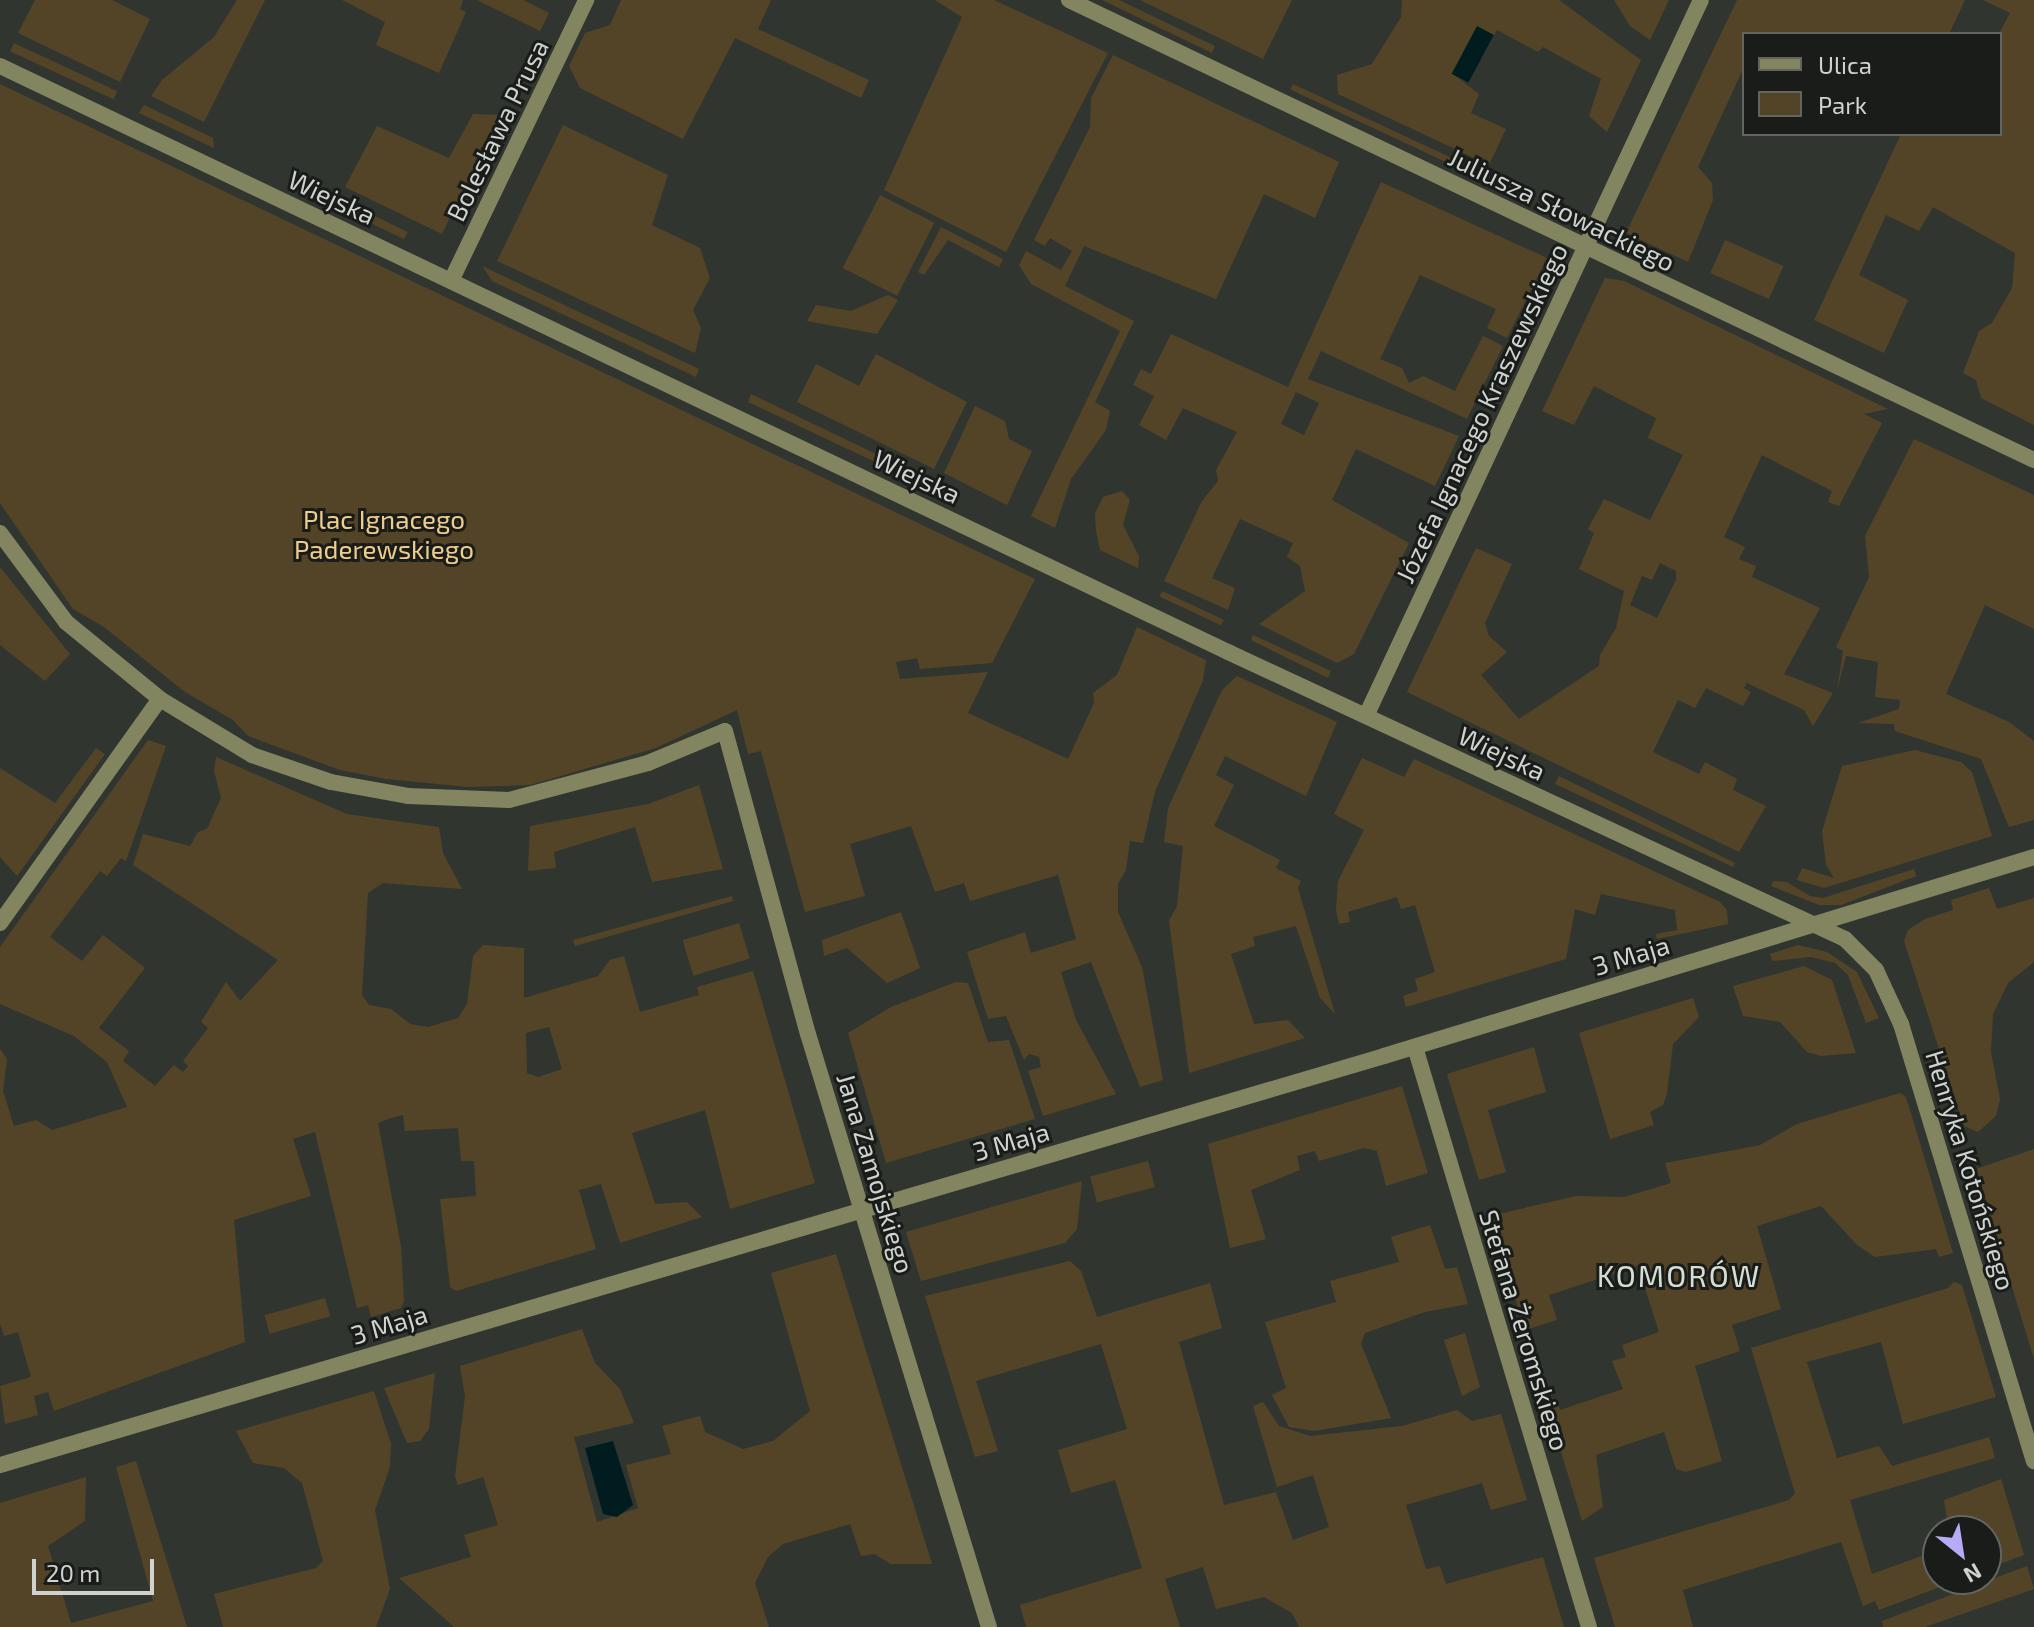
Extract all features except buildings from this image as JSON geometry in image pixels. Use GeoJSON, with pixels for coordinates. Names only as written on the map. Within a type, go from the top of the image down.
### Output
{"type":"FeatureCollection","features":[{"type":"Feature","properties":{"kind":"street","name":"Bolesława Prusa"},"geometry":{"type":"LineString","coordinates":[[451,281],[586,0]]}},
{"type":"Feature","properties":{"kind":"street","name":"Juliusza Słowackiego"},"geometry":{"type":"LineString","coordinates":[[1069,0],[2034,460]]}},
{"type":"Feature","properties":{"kind":"street","name":"Józefa Ignacego Kraszewskiego"},"geometry":{"type":"LineString","coordinates":[[1366,716],[1701,0]]}},
{"type":"Feature","properties":{"kind":"street","name":"Wiejska"},"geometry":{"type":"LineString","coordinates":[[0,66],[1366,716],[1816,925]]}},
{"type":"Feature","properties":{"kind":"street"},"geometry":{"type":"LineString","coordinates":[[0,533],[66,622],[160,699],[0,923]]}},
{"type":"Feature","properties":{"kind":"street","name":"Jana Zamojskiego"},"geometry":{"type":"LineString","coordinates":[[160,699],[238,748],[301,773],[385,793],[467,800],[527,797],[648,763],[725,731],[861,1209],[989,1627]]}},
{"type":"Feature","properties":{"kind":"street","name":"3 Maja"},"geometry":{"type":"LineString","coordinates":[[0,1465],[1415,1047],[2034,857]]}},
{"type":"Feature","properties":{"kind":"street","name":"Henryka Kotońskiego"},"geometry":{"type":"LineString","coordinates":[[1816,925],[1863,954],[1893,1003],[2034,1461]]}},
{"type":"Feature","properties":{"kind":"street","name":"Stefana Żeromskiego"},"geometry":{"type":"LineString","coordinates":[[1415,1047],[1589,1627]]}},
{"type":"Feature","properties":{"kind":"green space"},"geometry":{"type":"Polygon","coordinates":[[[35,0],[112,0],[150,19],[120,82],[18,33],[35,0]]]}},
{"type":"Feature","properties":{"kind":"green space"},"geometry":{"type":"Polygon","coordinates":[[[237,0],[265,0],[204,122],[151,96],[162,80],[214,37],[237,0]]]}},
{"type":"Feature","properties":{"kind":"green space"},"geometry":{"type":"Polygon","coordinates":[[[342,0],[463,0],[460,9],[466,12],[439,73],[376,45],[385,22],[342,0]]]}},
{"type":"Feature","properties":{"kind":"green space"},"geometry":{"type":"Polygon","coordinates":[[[477,0],[523,0],[549,13],[540,31],[477,0]]]}},
{"type":"Feature","properties":{"kind":"green space"},"geometry":{"type":"Polygon","coordinates":[[[621,0],[771,0],[758,29],[869,80],[861,98],[735,38],[683,139],[580,88],[569,66],[585,33],[610,25],[621,0]]]}},
{"type":"Feature","properties":{"kind":"green space"},"geometry":{"type":"Polygon","coordinates":[[[935,0],[994,0],[1108,53],[1006,252],[884,190],[962,17],[935,0]]]}},
{"type":"Feature","properties":{"kind":"green space"},"geometry":{"type":"Polygon","coordinates":[[[1102,0],[1119,0],[1215,46],[1212,53],[1102,0]]]}},
{"type":"Feature","properties":{"kind":"green space"},"geometry":{"type":"Polygon","coordinates":[[[1140,0],[1292,0],[1263,59],[1140,0]]]}},
{"type":"Feature","properties":{"kind":"green space"},"geometry":{"type":"Polygon","coordinates":[[[1402,0],[1559,0],[1641,60],[1607,132],[1589,116],[1601,79],[1543,47],[1538,52],[1497,30],[1494,35],[1477,27],[1453,74],[1479,94],[1471,113],[1506,129],[1489,165],[1338,94],[1337,75],[1372,64],[1401,17],[1402,0]]]}},
{"type":"Feature","properties":{"kind":"green space"},"geometry":{"type":"Polygon","coordinates":[[[1614,0],[1669,0],[1650,40],[1630,26],[1614,0]]]}},
{"type":"Feature","properties":{"kind":"green space"},"geometry":{"type":"Polygon","coordinates":[[[1737,0],[1965,0],[1950,32],[1742,32],[1742,71],[1698,167],[1712,183],[1713,200],[1688,262],[1626,233],[1737,0]]]}},
{"type":"Feature","properties":{"kind":"green space"},"geometry":{"type":"Polygon","coordinates":[[[1983,0],[2034,0],[2034,425],[1981,398],[1976,380],[1963,373],[1979,331],[1992,323],[2012,288],[2015,253],[1933,207],[1919,231],[1886,215],[1859,275],[1908,300],[1884,353],[1814,320],[1900,136],[2002,136],[2000,32],[2010,13],[1983,0]]]}},
{"type":"Feature","properties":{"kind":"green space"},"geometry":{"type":"Polygon","coordinates":[[[14,43],[117,91],[114,99],[10,51],[14,43]]]}},
{"type":"Feature","properties":{"kind":"green space"},"geometry":{"type":"Polygon","coordinates":[[[1113,55],[1339,162],[1315,218],[1264,194],[1216,299],[1084,246],[1065,286],[1134,321],[1095,402],[1110,411],[1106,430],[1071,479],[1055,528],[1031,516],[1120,331],[1031,284],[1019,265],[1026,251],[1061,270],[1072,251],[1050,238],[1045,246],[1034,240],[1090,127],[1091,98],[1113,55]]]}},
{"type":"Feature","properties":{"kind":"green space","name":"Plac Ignacego Paderewskiego"},"geometry":{"type":"Polygon","coordinates":[[[0,84],[1035,579],[992,663],[920,669],[917,658],[896,662],[900,679],[988,672],[968,713],[1068,759],[1094,703],[1093,693],[1117,675],[1137,627],[1206,660],[1203,680],[1155,792],[1143,843],[1130,841],[1126,870],[1118,884],[1118,912],[1142,967],[1163,1080],[1140,1087],[1091,962],[1061,972],[1076,1020],[1116,1094],[1043,1116],[1028,1071],[1041,1067],[1039,1057],[1029,1054],[1024,1060],[1006,1016],[988,1019],[967,952],[1025,932],[1031,953],[1076,939],[1058,875],[970,901],[964,883],[935,892],[911,826],[850,844],[865,896],[805,912],[761,751],[748,754],[737,710],[656,748],[530,785],[468,787],[386,779],[340,770],[248,736],[233,720],[185,692],[104,627],[73,609],[0,503],[0,84]]]}},
{"type":"Feature","properties":{"kind":"green space"},"geometry":{"type":"Polygon","coordinates":[[[1293,84],[1515,188],[1513,193],[1290,89],[1293,84]]]}},
{"type":"Feature","properties":{"kind":"green space"},"geometry":{"type":"Polygon","coordinates":[[[144,105],[213,138],[214,148],[139,113],[144,105]]]}},
{"type":"Feature","properties":{"kind":"green space"},"geometry":{"type":"Polygon","coordinates":[[[473,114],[499,115],[442,234],[345,187],[377,126],[449,158],[473,114]]]}},
{"type":"Feature","properties":{"kind":"green space"},"geometry":{"type":"Polygon","coordinates":[[[563,125],[668,175],[652,225],[700,248],[710,278],[693,310],[701,328],[695,353],[497,261],[563,125]]]}},
{"type":"Feature","properties":{"kind":"green space"},"geometry":{"type":"Polygon","coordinates":[[[1381,182],[1547,258],[1507,338],[1487,328],[1496,309],[1420,275],[1380,359],[1402,368],[1409,383],[1423,376],[1455,391],[1483,336],[1503,346],[1467,419],[1321,351],[1308,379],[1459,436],[1435,486],[1356,449],[1332,500],[1409,543],[1354,654],[1337,663],[1259,624],[1305,591],[1300,566],[1287,557],[1293,543],[1240,519],[1212,578],[1235,588],[1228,610],[1164,581],[1202,501],[1218,481],[1216,470],[1237,432],[1183,408],[1166,440],[1139,425],[1154,396],[1133,385],[1141,369],[1151,374],[1171,334],[1288,387],[1381,182]],[[1296,392],[1281,424],[1304,435],[1319,403],[1296,392]]]}},
{"type":"Feature","properties":{"kind":"green space"},"geometry":{"type":"Polygon","coordinates":[[[880,195],[934,223],[897,296],[843,268],[880,195]]]}},
{"type":"Feature","properties":{"kind":"green space"},"geometry":{"type":"Polygon","coordinates":[[[342,200],[408,232],[404,239],[338,207],[342,200]]]}},
{"type":"Feature","properties":{"kind":"green space"},"geometry":{"type":"Polygon","coordinates":[[[941,227],[1003,259],[999,267],[948,240],[924,275],[918,272],[941,227]]]}},
{"type":"Feature","properties":{"kind":"green space"},"geometry":{"type":"Polygon","coordinates":[[[1725,240],[1783,266],[1769,299],[1710,273],[1725,240]]]}},
{"type":"Feature","properties":{"kind":"green space"},"geometry":{"type":"Polygon","coordinates":[[[482,266],[699,369],[696,377],[492,281],[482,266]]]}},
{"type":"Feature","properties":{"kind":"green space"},"geometry":{"type":"Polygon","coordinates":[[[1605,278],[1624,281],[1888,409],[1864,414],[1882,423],[1839,506],[1828,502],[1832,491],[1762,455],[1724,537],[1745,547],[1739,559],[1756,566],[1752,577],[1820,608],[1784,674],[1833,693],[1813,726],[1804,710],[1747,683],[1744,688],[1751,692],[1743,706],[1706,688],[1695,708],[1678,700],[1653,752],[1699,774],[1705,762],[1737,779],[1733,790],[1766,806],[1739,852],[1407,692],[1476,548],[1512,564],[1485,623],[1489,636],[1507,652],[1481,675],[1519,719],[1599,666],[1600,655],[1616,628],[1624,591],[1579,569],[1594,533],[1588,529],[1604,499],[1650,520],[1683,455],[1648,438],[1656,418],[1594,386],[1574,425],[1542,411],[1605,278]],[[1660,563],[1652,580],[1642,576],[1630,605],[1657,618],[1676,580],[1676,571],[1660,563]]]}},
{"type":"Feature","properties":{"kind":"green space"},"geometry":{"type":"Polygon","coordinates":[[[888,295],[898,300],[877,334],[807,321],[816,305],[851,311],[888,295]]]}},
{"type":"Feature","properties":{"kind":"green space"},"geometry":{"type":"Polygon","coordinates":[[[876,354],[967,402],[934,469],[797,402],[816,364],[859,386],[876,354]]]}},
{"type":"Feature","properties":{"kind":"green space"},"geometry":{"type":"Polygon","coordinates":[[[751,394],[953,491],[949,497],[748,402],[751,394]]]}},
{"type":"Feature","properties":{"kind":"green space"},"geometry":{"type":"Polygon","coordinates":[[[975,406],[1005,421],[1009,439],[1032,451],[1007,505],[944,473],[975,406]]]}},
{"type":"Feature","properties":{"kind":"green space"},"geometry":{"type":"Polygon","coordinates":[[[1914,439],[2034,495],[2034,629],[1985,605],[1946,694],[2009,722],[2034,741],[2034,820],[2009,827],[1981,759],[1895,731],[1894,724],[1858,723],[1899,709],[1900,700],[1875,697],[1878,662],[1846,656],[1837,691],[1843,651],[1836,647],[1869,577],[1865,536],[1914,439]]]}},
{"type":"Feature","properties":{"kind":"green space"},"geometry":{"type":"Polygon","coordinates":[[[1122,491],[1130,500],[1123,525],[1139,556],[1138,568],[1100,550],[1096,531],[1095,513],[1103,497],[1122,491]]]}},
{"type":"Feature","properties":{"kind":"green space"},"geometry":{"type":"Polygon","coordinates":[[[0,567],[70,654],[45,681],[0,645],[0,567]]]}},
{"type":"Feature","properties":{"kind":"green space"},"geometry":{"type":"Polygon","coordinates":[[[1162,591],[1224,620],[1221,625],[1159,596],[1162,591]]]}},
{"type":"Feature","properties":{"kind":"green space"},"geometry":{"type":"Polygon","coordinates":[[[1253,635],[1331,671],[1328,678],[1251,640],[1253,635]]]}},
{"type":"Feature","properties":{"kind":"green space"},"geometry":{"type":"Polygon","coordinates":[[[1237,676],[1337,722],[1306,796],[1225,756],[1216,775],[1234,785],[1214,826],[1280,860],[1276,868],[1301,881],[1298,888],[1335,1014],[1320,998],[1296,926],[1253,937],[1255,946],[1231,954],[1254,1024],[1288,1020],[1305,1038],[1189,1073],[1169,921],[1177,906],[1183,846],[1164,842],[1168,808],[1222,690],[1237,676]]]}},
{"type":"Feature","properties":{"kind":"green space"},"geometry":{"type":"Polygon","coordinates":[[[148,740],[166,746],[126,861],[121,858],[107,876],[100,871],[50,937],[82,961],[103,935],[145,968],[99,1028],[129,1051],[123,1061],[155,1086],[174,1065],[183,1072],[188,1066],[183,1061],[208,1028],[201,1022],[226,982],[240,1001],[278,960],[133,865],[143,834],[190,846],[198,832],[207,829],[221,798],[214,771],[216,757],[347,814],[439,827],[443,853],[462,889],[383,883],[368,893],[362,995],[369,1005],[391,1009],[410,1024],[428,1027],[458,1018],[467,1004],[473,956],[483,945],[524,948],[524,998],[598,976],[610,960],[624,956],[640,1012],[699,995],[697,987],[753,971],[815,1183],[730,1209],[705,1110],[632,1133],[655,1204],[687,1202],[702,1217],[620,1243],[601,1184],[579,1190],[596,1249],[456,1291],[450,1287],[440,1199],[476,1196],[474,1161],[461,1161],[458,1128],[405,1131],[403,1115],[391,1118],[378,1123],[401,1246],[404,1301],[401,1308],[371,1317],[368,1305],[357,1308],[315,1132],[293,1139],[311,1196],[234,1220],[245,1342],[54,1411],[48,1392],[34,1396],[38,1415],[5,1424],[0,1386],[31,1377],[18,1332],[4,1336],[0,1324],[0,1049],[7,1059],[3,1091],[14,1126],[36,1120],[52,1130],[127,1107],[107,1062],[74,1036],[0,1004],[0,947],[148,740]],[[549,1027],[526,1033],[527,1073],[538,1077],[562,1069],[549,1027]]]}},
{"type":"Feature","properties":{"kind":"green space"},"geometry":{"type":"Polygon","coordinates":[[[96,748],[105,754],[17,876],[0,857],[0,768],[55,803],[96,748]]]}},
{"type":"Feature","properties":{"kind":"green space"},"geometry":{"type":"Polygon","coordinates":[[[1915,750],[1961,762],[1972,772],[1992,836],[1824,888],[1797,880],[1802,868],[1834,878],[1826,865],[1822,831],[1842,766],[1915,750]]]}},
{"type":"Feature","properties":{"kind":"green space"},"geometry":{"type":"Polygon","coordinates":[[[1362,758],[1404,777],[1414,759],[1720,902],[1727,910],[1728,924],[1657,939],[1656,934],[1677,930],[1675,910],[1601,894],[1595,915],[1575,909],[1566,959],[1406,1007],[1403,996],[1418,991],[1415,979],[1435,972],[1415,905],[1401,909],[1397,897],[1348,912],[1350,922],[1339,924],[1336,910],[1338,881],[1364,830],[1334,814],[1362,758]]]}},
{"type":"Feature","properties":{"kind":"green space"},"geometry":{"type":"Polygon","coordinates":[[[1559,776],[1735,863],[1733,867],[1555,784],[1559,776]]]}},
{"type":"Feature","properties":{"kind":"green space"},"geometry":{"type":"Polygon","coordinates":[[[699,785],[723,869],[652,882],[635,827],[554,852],[556,868],[528,871],[530,826],[648,804],[699,785]]]}},
{"type":"Feature","properties":{"kind":"green space"},"geometry":{"type":"Polygon","coordinates":[[[1914,869],[1916,876],[1841,905],[1819,905],[1771,886],[1773,881],[1787,882],[1810,896],[1823,898],[1914,869]]]}},
{"type":"Feature","properties":{"kind":"green space"},"geometry":{"type":"Polygon","coordinates":[[[1989,888],[1997,909],[2034,898],[2034,962],[2008,983],[1993,1014],[1991,1052],[2000,1099],[1996,1116],[1978,1132],[1964,1126],[1904,941],[1908,930],[1925,919],[1953,910],[1951,900],[1989,888]]]}},
{"type":"Feature","properties":{"kind":"green space"},"geometry":{"type":"Polygon","coordinates":[[[732,896],[733,901],[575,946],[573,940],[732,896]]]}},
{"type":"Feature","properties":{"kind":"green space"},"geometry":{"type":"Polygon","coordinates":[[[901,912],[920,968],[887,983],[847,948],[824,956],[822,940],[901,912]]]}},
{"type":"Feature","properties":{"kind":"green space"},"geometry":{"type":"Polygon","coordinates":[[[739,923],[750,958],[693,976],[683,940],[739,923]]]}},
{"type":"Feature","properties":{"kind":"green space"},"geometry":{"type":"Polygon","coordinates":[[[1798,945],[1827,952],[1857,972],[1879,1018],[1866,1023],[1848,975],[1835,963],[1811,957],[1772,961],[1770,954],[1798,945]]]}},
{"type":"Feature","properties":{"kind":"green space"},"geometry":{"type":"Polygon","coordinates":[[[1804,966],[1832,980],[1856,1053],[1821,1056],[1807,1052],[1780,1022],[1743,1016],[1733,986],[1804,966]]]}},
{"type":"Feature","properties":{"kind":"green space"},"geometry":{"type":"Polygon","coordinates":[[[956,982],[968,983],[988,1042],[1009,1040],[1035,1119],[886,1163],[848,1033],[891,1007],[956,982]]]}},
{"type":"Feature","properties":{"kind":"green space"},"geometry":{"type":"Polygon","coordinates":[[[1693,998],[1699,1017],[1673,1044],[1663,1105],[1650,1112],[1654,1125],[1610,1139],[1579,1033],[1693,998]]]}},
{"type":"Feature","properties":{"kind":"green space"},"geometry":{"type":"Polygon","coordinates":[[[1534,1047],[1546,1092],[1488,1110],[1506,1172],[1479,1180],[1447,1074],[1534,1047]]]}},
{"type":"Feature","properties":{"kind":"green space"},"geometry":{"type":"Polygon","coordinates":[[[1402,1086],[1428,1173],[1386,1186],[1377,1151],[1364,1148],[1319,1161],[1315,1151],[1297,1156],[1300,1170],[1251,1190],[1266,1239],[1230,1248],[1208,1144],[1402,1086]]]}},
{"type":"Feature","properties":{"kind":"green space"},"geometry":{"type":"Polygon","coordinates":[[[1900,1093],[1906,1097],[1953,1253],[1939,1257],[1936,1249],[1875,1257],[1857,1245],[1821,1206],[1757,1226],[1781,1309],[1732,1325],[1740,1351],[1695,1366],[1722,1461],[1686,1472],[1676,1469],[1664,1432],[1596,1455],[1603,1507],[1582,1521],[1548,1409],[1558,1405],[1560,1410],[1623,1389],[1612,1361],[1626,1357],[1622,1345],[1659,1332],[1638,1266],[1549,1295],[1557,1320],[1525,1330],[1490,1216],[1576,1196],[1624,1197],[1671,1183],[1665,1163],[1760,1145],[1797,1124],[1900,1093]]]}},
{"type":"Feature","properties":{"kind":"green space"},"geometry":{"type":"Polygon","coordinates":[[[2034,1149],[2034,1359],[1976,1169],[2034,1149]]]}},
{"type":"Feature","properties":{"kind":"green space"},"geometry":{"type":"Polygon","coordinates":[[[1148,1161],[1155,1187],[1097,1203],[1090,1177],[1148,1161]]]}},
{"type":"Feature","properties":{"kind":"green space"},"geometry":{"type":"Polygon","coordinates":[[[1082,1181],[1077,1229],[1065,1243],[921,1281],[906,1232],[1082,1181]]]}},
{"type":"Feature","properties":{"kind":"green space"},"geometry":{"type":"Polygon","coordinates":[[[1430,1225],[1445,1269],[1457,1267],[1468,1304],[1425,1312],[1365,1333],[1361,1344],[1391,1418],[1314,1431],[1289,1427],[1272,1395],[1286,1388],[1265,1322],[1336,1302],[1330,1281],[1399,1262],[1391,1237],[1430,1225]]]}},
{"type":"Feature","properties":{"kind":"green space"},"geometry":{"type":"Polygon","coordinates":[[[836,1254],[932,1564],[891,1564],[874,1554],[861,1556],[850,1524],[783,1544],[768,1557],[755,1583],[769,1627],[454,1627],[399,1578],[471,1557],[464,1535],[498,1525],[483,1477],[458,1485],[455,1476],[465,1396],[460,1366],[582,1329],[595,1363],[620,1389],[634,1423],[574,1437],[597,1522],[638,1508],[626,1465],[671,1454],[662,1426],[700,1416],[705,1432],[743,1449],[773,1441],[810,1411],[771,1273],[836,1254]]]}},
{"type":"Feature","properties":{"kind":"green space"},"geometry":{"type":"Polygon","coordinates":[[[1070,1261],[1081,1271],[1097,1317],[1210,1283],[1222,1328],[1179,1342],[1224,1505],[1276,1492],[1293,1540],[1329,1527],[1313,1475],[1277,1487],[1253,1406],[1263,1402],[1279,1426],[1310,1436],[1402,1426],[1457,1410],[1472,1421],[1501,1414],[1527,1500],[1491,1510],[1482,1483],[1406,1505],[1426,1569],[1440,1566],[1446,1584],[1543,1557],[1564,1627],[1299,1627],[1292,1613],[1264,1597],[1216,1609],[1203,1567],[1165,1579],[1180,1627],[1026,1627],[1020,1605],[1142,1568],[1115,1480],[1071,1493],[1058,1450],[1127,1429],[1101,1344],[976,1381],[998,1451],[975,1457],[925,1296],[1070,1261]]]}},
{"type":"Feature","properties":{"kind":"green space"},"geometry":{"type":"Polygon","coordinates":[[[1954,1282],[1962,1285],[1996,1397],[1903,1424],[1881,1342],[1807,1362],[1837,1458],[1879,1446],[1892,1466],[1989,1437],[1995,1458],[1850,1500],[1872,1574],[1922,1556],[1922,1594],[1879,1610],[1875,1601],[1863,1606],[1841,1542],[1683,1590],[1693,1627],[1615,1627],[1594,1558],[1789,1500],[1795,1493],[1751,1348],[1948,1288],[1954,1282]]]}},
{"type":"Feature","properties":{"kind":"green space"},"geometry":{"type":"Polygon","coordinates":[[[325,1298],[330,1316],[270,1334],[264,1315],[325,1298]]]}},
{"type":"Feature","properties":{"kind":"green space"},"geometry":{"type":"Polygon","coordinates":[[[1465,1333],[1480,1387],[1462,1396],[1444,1340],[1465,1333]]]}},
{"type":"Feature","properties":{"kind":"green space"},"geometry":{"type":"Polygon","coordinates":[[[435,1373],[429,1429],[420,1441],[407,1443],[384,1388],[435,1373]]]}},
{"type":"Feature","properties":{"kind":"green space"},"geometry":{"type":"Polygon","coordinates":[[[374,1391],[391,1444],[390,1467],[375,1510],[390,1589],[376,1627],[223,1627],[214,1594],[316,1568],[323,1561],[302,1483],[284,1468],[253,1463],[236,1431],[374,1391]]]}},
{"type":"Feature","properties":{"kind":"green space"},"geometry":{"type":"Polygon","coordinates":[[[136,1461],[187,1627],[0,1627],[0,1503],[86,1477],[85,1521],[48,1546],[71,1623],[153,1601],[116,1467],[136,1461]]]}},
{"type":"Feature","properties":{"kind":"green space"},"geometry":{"type":"Polygon","coordinates":[[[2001,1479],[2024,1555],[2002,1563],[2002,1515],[1946,1515],[1944,1500],[2001,1479]]]}},
{"type":"Feature","properties":{"kind":"green space"},"geometry":{"type":"Polygon","coordinates":[[[2027,1566],[2034,1589],[1925,1627],[1883,1627],[1882,1621],[1951,1595],[2002,1595],[2002,1575],[2027,1566]]]}},
{"type":"Feature","properties":{"kind":"water"},"geometry":{"type":"Polygon","coordinates":[[[1477,26],[1494,35],[1468,83],[1452,74],[1477,26]]]}},
{"type":"Feature","properties":{"kind":"water"},"geometry":{"type":"Polygon","coordinates":[[[613,1441],[633,1505],[617,1517],[603,1514],[585,1448],[613,1441]]]}},
{"type":"Feature","properties":{"kind":"district","name":"KOMORÓW"},"geometry":{"type":"Point","coordinates":[1679,1275]}}]}
